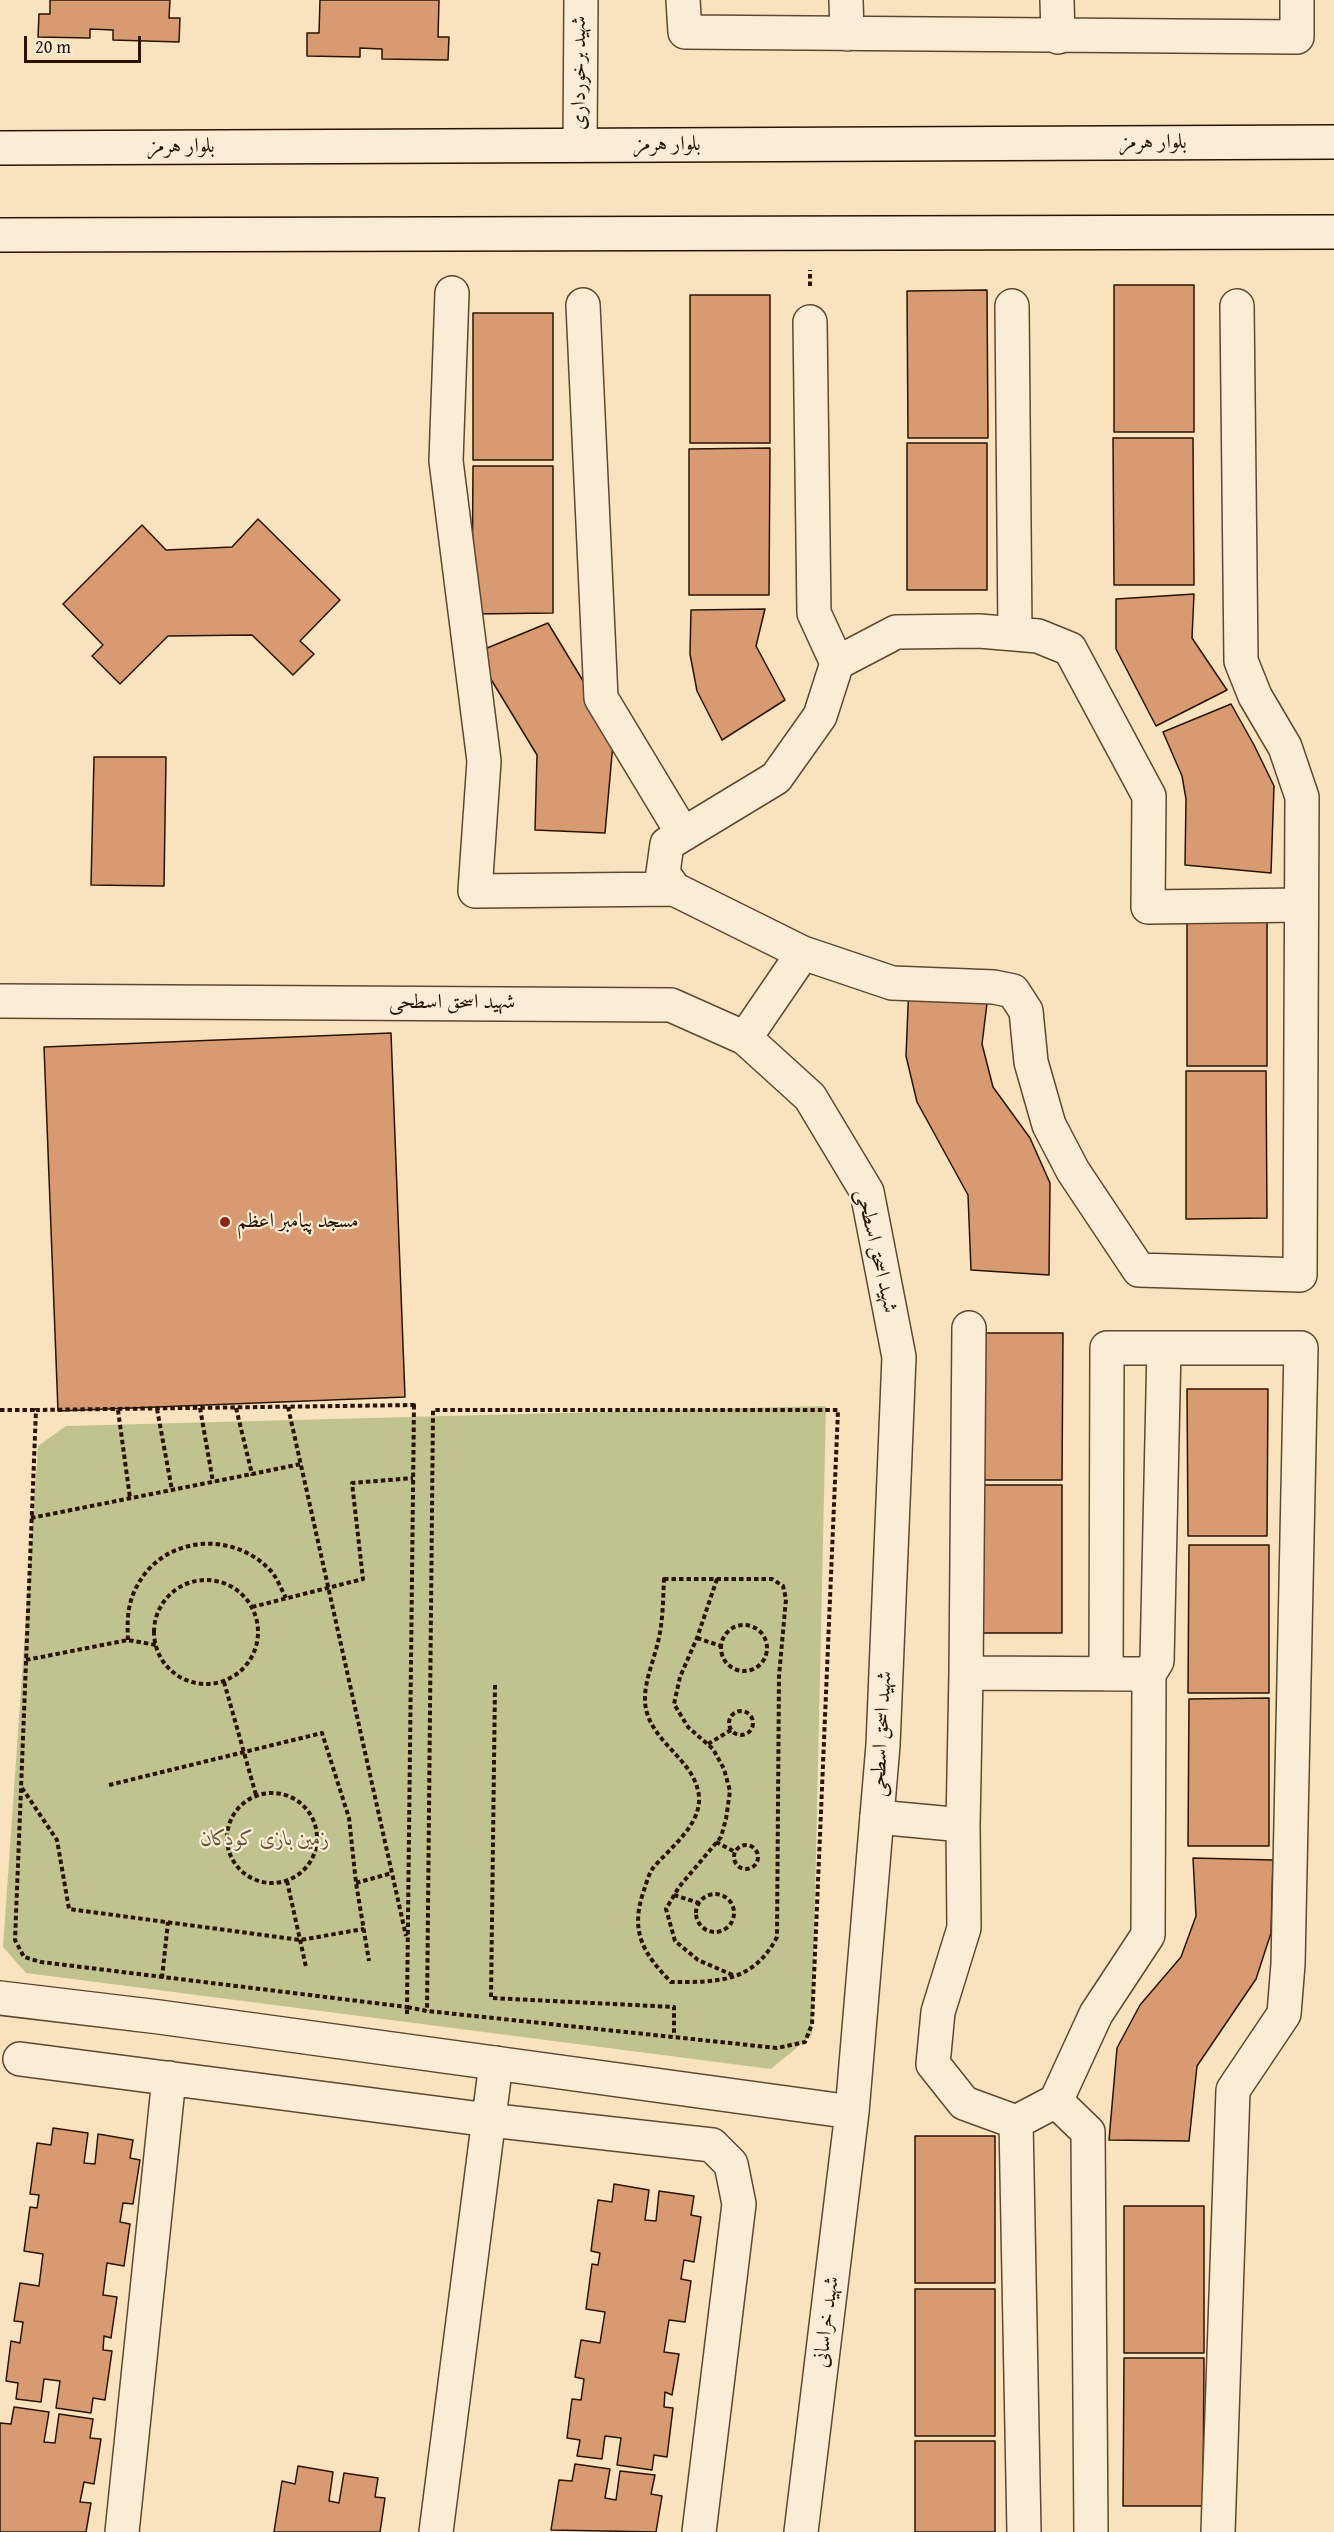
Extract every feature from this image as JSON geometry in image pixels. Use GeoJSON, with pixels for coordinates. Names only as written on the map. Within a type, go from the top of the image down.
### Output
{"type":"FeatureCollection","features":[{"type":"Feature","properties":{"kind":"street","name":"شهید برخورداری"},"geometry":{"type":"LineString","coordinates":[[580,145],[581,0]]}},
{"type":"Feature","properties":{"kind":"street"},"geometry":{"type":"LineString","coordinates":[[683,0],[685,32],[1058,37],[1297,37],[1297,0]]}},
{"type":"Feature","properties":{"kind":"street"},"geometry":{"type":"LineString","coordinates":[[846,0],[847,34]]}},
{"type":"Feature","properties":{"kind":"street"},"geometry":{"type":"LineString","coordinates":[[1057,0],[1058,37]]}},
{"type":"Feature","properties":{"kind":"street","name":"بلوار هرمز"},"geometry":{"type":"LineString","coordinates":[[0,148],[1334,142]]}},
{"type":"Feature","properties":{"kind":"street"},"geometry":{"type":"LineString","coordinates":[[0,235],[1333,232]]}},
{"type":"Feature","properties":{"kind":"street"},"geometry":{"type":"LineString","coordinates":[[452,293],[446,461],[484,761],[476,891],[674,889],[803,953],[892,982],[994,987],[1013,991],[1026,1011],[1031,1062],[1048,1125],[1073,1171],[1139,1270],[1300,1275],[1302,797],[1285,747],[1255,696],[1241,661],[1237,306]]}},
{"type":"Feature","properties":{"kind":"street"},"geometry":{"type":"LineString","coordinates":[[583,305],[601,698],[683,834]]}},
{"type":"Feature","properties":{"kind":"street"},"geometry":{"type":"LineString","coordinates":[[1012,306],[1015,634]]}},
{"type":"Feature","properties":{"kind":"street"},"geometry":{"type":"LineString","coordinates":[[674,889],[663,873],[667,844],[776,778],[820,717],[837,663],[814,613],[810,322]]}},
{"type":"Feature","properties":{"kind":"street"},"geometry":{"type":"LineString","coordinates":[[837,663],[896,632],[979,631],[1038,636],[1070,649],[1149,796],[1148,907],[1301,905]]}},
{"type":"Feature","properties":{"kind":"street"},"geometry":{"type":"LineString","coordinates":[[745,1038],[803,953]]}},
{"type":"Feature","properties":{"kind":"street","name":"شهید اسحق اسطحی"},"geometry":{"type":"LineString","coordinates":[[0,1001],[671,1005],[745,1038],[810,1097],[867,1192],[899,1357],[883,1745],[852,2112]]}},
{"type":"Feature","properties":{"kind":"street"},"geometry":{"type":"LineString","coordinates":[[969,1328],[963,1825],[964,1928],[938,2012],[933,2064],[963,2103],[1016,2122],[1056,2101],[1096,2014],[1148,1935],[1149,1674],[1157,1661],[1164,1348]]}},
{"type":"Feature","properties":{"kind":"street"},"geometry":{"type":"LineString","coordinates":[[1106,1674],[1107,1348],[1301,1348],[1288,1964],[1284,2014],[1233,2090],[1218,2532]]}},
{"type":"Feature","properties":{"kind":"street"},"geometry":{"type":"LineString","coordinates":[[966,1673],[1149,1674]]}},
{"type":"Feature","properties":{"kind":"street"},"geometry":{"type":"LineString","coordinates":[[877,1816],[963,1825]]}},
{"type":"Feature","properties":{"kind":"street"},"geometry":{"type":"LineString","coordinates":[[0,1998],[159,2017],[852,2112]]}},
{"type":"Feature","properties":{"kind":"street"},"geometry":{"type":"LineString","coordinates":[[20,2059],[489,2120],[712,2145],[731,2164],[739,2204],[699,2532]]}},
{"type":"Feature","properties":{"kind":"street"},"geometry":{"type":"LineString","coordinates":[[436,2532],[496,2063]]}},
{"type":"Feature","properties":{"kind":"street"},"geometry":{"type":"LineString","coordinates":[[122,2532],[169,2078]]}},
{"type":"Feature","properties":{"kind":"street"},"geometry":{"type":"LineString","coordinates":[[1056,2101],[1088,2132],[1091,2532]]}},
{"type":"Feature","properties":{"kind":"street","name":"شهید خراسانی"},"geometry":{"type":"LineString","coordinates":[[801,2532],[852,2112]]}},
{"type":"Feature","properties":{"kind":"street"},"geometry":{"type":"LineString","coordinates":[[1016,2122],[1024,2532]]}},
{"type":"Feature","properties":{"kind":"path"},"geometry":{"type":"LineString","coordinates":[[810,233],[810,322]]}},
{"type":"Feature","properties":{"kind":"path"},"geometry":{"type":"LineString","coordinates":[[0,1410],[414,1405],[407,2007],[41,1962],[24,1957],[15,1940],[36,1410]]}},
{"type":"Feature","properties":{"kind":"path"},"geometry":{"type":"LineString","coordinates":[[288,1407],[407,1942]]}},
{"type":"Feature","properties":{"kind":"path"},"geometry":{"type":"LineString","coordinates":[[200,1408],[213,1482]]}},
{"type":"Feature","properties":{"kind":"path"},"geometry":{"type":"LineString","coordinates":[[236,1408],[252,1474]]}},
{"type":"Feature","properties":{"kind":"path"},"geometry":{"type":"LineString","coordinates":[[157,1409],[172,1490]]}},
{"type":"Feature","properties":{"kind":"path"},"geometry":{"type":"LineString","coordinates":[[118,1410],[130,1498]]}},
{"type":"Feature","properties":{"kind":"path"},"geometry":{"type":"LineString","coordinates":[[433,1410],[838,1410],[812,2024],[805,2042],[777,2048],[674,2036],[427,2010],[433,1410]]}},
{"type":"Feature","properties":{"kind":"path"},"geometry":{"type":"LineString","coordinates":[[31,1518],[302,1464]]}},
{"type":"Feature","properties":{"kind":"path"},"geometry":{"type":"LineString","coordinates":[[252,1606],[363,1579],[352,1483],[413,1478]]}},
{"type":"Feature","properties":{"kind":"path"},"geometry":{"type":"LineString","coordinates":[[128,1640],[130,1603],[147,1570],[161,1558],[177,1549],[195,1544],[216,1543],[237,1548],[257,1558],[272,1572],[286,1598]]}},
{"type":"Feature","properties":{"kind":"path"},"geometry":{"type":"LineString","coordinates":[[664,1579],[772,1580],[783,1586],[786,1599],[778,1676],[777,1936],[768,1954],[754,1966],[736,1976],[705,1982],[671,1982],[650,1960],[639,1930],[639,1908],[651,1871],[692,1824],[698,1812],[699,1796],[689,1769],[653,1728],[646,1711],[646,1690],[661,1622],[664,1579]]}},
{"type":"Feature","properties":{"kind":"path"},"geometry":{"type":"LineString","coordinates":[[717,1579],[697,1638],[680,1677],[674,1704],[688,1727],[713,1749],[724,1769],[730,1791],[726,1819],[721,1837],[674,1895],[666,1909],[675,1941],[698,1960],[736,1976]]}},
{"type":"Feature","properties":{"kind":"path"},"geometry":{"type":"LineString","coordinates":[[206,1580],[224,1583],[240,1592],[252,1606],[258,1623],[258,1642],[251,1659],[240,1672],[224,1682],[207,1684],[190,1682],[174,1674],[163,1661],[156,1645],[154,1626],[160,1608],[171,1593],[187,1583],[206,1580]]}},
{"type":"Feature","properties":{"kind":"path"},"geometry":{"type":"LineString","coordinates":[[741,1624],[760,1631],[766,1640],[767,1650],[764,1660],[757,1668],[737,1671],[728,1665],[722,1656],[721,1646],[724,1636],[731,1628],[741,1624]]}},
{"type":"Feature","properties":{"kind":"path"},"geometry":{"type":"LineString","coordinates":[[697,1638],[721,1646]]}},
{"type":"Feature","properties":{"kind":"path"},"geometry":{"type":"LineString","coordinates":[[26,1660],[128,1640],[156,1645]]}},
{"type":"Feature","properties":{"kind":"path"},"geometry":{"type":"LineString","coordinates":[[224,1682],[256,1795]]}},
{"type":"Feature","properties":{"kind":"path"},"geometry":{"type":"LineString","coordinates":[[495,1684],[491,1998],[674,2007],[674,2036]]}},
{"type":"Feature","properties":{"kind":"path"},"geometry":{"type":"LineString","coordinates":[[740,1711],[752,1718],[753,1726],[749,1732],[736,1735],[731,1730],[728,1722],[732,1714],[740,1711]]}},
{"type":"Feature","properties":{"kind":"path"},"geometry":{"type":"LineString","coordinates":[[708,1744],[731,1730]]}},
{"type":"Feature","properties":{"kind":"path"},"geometry":{"type":"LineString","coordinates":[[109,1785],[322,1733],[350,1818],[356,1883],[369,1961]]}},
{"type":"Feature","properties":{"kind":"path"},"geometry":{"type":"LineString","coordinates":[[21,1787],[57,1840],[69,1909],[300,1940],[364,1929]]}},
{"type":"Feature","properties":{"kind":"path"},"geometry":{"type":"LineString","coordinates":[[272,1792],[287,1795],[301,1803],[311,1815],[316,1830],[317,1846],[311,1861],[301,1873],[287,1881],[272,1884],[256,1881],[242,1873],[232,1861],[227,1846],[227,1830],[232,1815],[242,1803],[256,1795],[272,1792]]}},
{"type":"Feature","properties":{"kind":"path"},"geometry":{"type":"LineString","coordinates":[[716,1842],[735,1852]]}},
{"type":"Feature","properties":{"kind":"path"},"geometry":{"type":"LineString","coordinates":[[741,1845],[749,1845],[756,1849],[759,1856],[758,1863],[753,1868],[738,1867],[734,1860],[735,1852],[741,1845]]}},
{"type":"Feature","properties":{"kind":"path"},"geometry":{"type":"LineString","coordinates":[[356,1883],[392,1873]]}},
{"type":"Feature","properties":{"kind":"path"},"geometry":{"type":"LineString","coordinates":[[287,1881],[306,1967]]}},
{"type":"Feature","properties":{"kind":"path"},"geometry":{"type":"LineString","coordinates":[[713,1894],[722,1895],[729,1900],[734,1910],[732,1921],[725,1929],[715,1932],[706,1930],[698,1923],[696,1913],[699,1903],[705,1897],[713,1894]]}},
{"type":"Feature","properties":{"kind":"path"},"geometry":{"type":"LineString","coordinates":[[674,1895],[699,1903]]}},
{"type":"Feature","properties":{"kind":"path"},"geometry":{"type":"LineString","coordinates":[[159,2017],[168,1922]]}},
{"type":"Feature","properties":{"kind":"green space","name":"زمین بازی کودکان"},"geometry":{"type":"Polygon","coordinates":[[[826,1406],[812,2035],[771,2069],[26,1973],[3,1947],[38,1446],[66,1426],[826,1406]]]}},
{"type":"Feature","properties":{"kind":"building"},"geometry":{"type":"Polygon","coordinates":[[[50,0],[170,0],[169,18],[180,18],[179,42],[113,40],[113,30],[90,29],[90,38],[38,37],[39,14],[50,14],[50,0]]]}},
{"type":"Feature","properties":{"kind":"building"},"geometry":{"type":"Polygon","coordinates":[[[320,0],[439,0],[438,37],[449,37],[448,60],[382,59],[382,49],[360,48],[360,57],[307,56],[307,33],[319,33],[320,0]]]}},
{"type":"Feature","properties":{"kind":"building"},"geometry":{"type":"Polygon","coordinates":[[[1114,285],[1194,285],[1194,432],[1114,432],[1114,285]]]}},
{"type":"Feature","properties":{"kind":"building"},"geometry":{"type":"Polygon","coordinates":[[[987,290],[988,438],[908,438],[907,291],[987,290]]]}},
{"type":"Feature","properties":{"kind":"building"},"geometry":{"type":"Polygon","coordinates":[[[690,295],[770,295],[770,443],[690,443],[690,295]]]}},
{"type":"Feature","properties":{"kind":"building"},"geometry":{"type":"Polygon","coordinates":[[[473,313],[553,313],[553,460],[473,460],[473,313]]]}},
{"type":"Feature","properties":{"kind":"building"},"geometry":{"type":"Polygon","coordinates":[[[1113,438],[1193,438],[1194,585],[1114,585],[1113,438]]]}},
{"type":"Feature","properties":{"kind":"building"},"geometry":{"type":"Polygon","coordinates":[[[907,443],[987,443],[987,590],[907,590],[907,443]]]}},
{"type":"Feature","properties":{"kind":"building"},"geometry":{"type":"Polygon","coordinates":[[[770,448],[769,595],[689,595],[689,449],[770,448]]]}},
{"type":"Feature","properties":{"kind":"building"},"geometry":{"type":"Polygon","coordinates":[[[473,466],[553,466],[553,613],[472,614],[473,466]]]}},
{"type":"Feature","properties":{"kind":"building"},"geometry":{"type":"Polygon","coordinates":[[[258,519],[340,600],[300,641],[314,654],[293,675],[252,635],[168,636],[120,684],[92,656],[103,645],[63,604],[142,525],[166,550],[232,547],[258,519]]]}},
{"type":"Feature","properties":{"kind":"building"},"geometry":{"type":"Polygon","coordinates":[[[1194,594],[1192,638],[1227,690],[1156,726],[1116,649],[1116,599],[1194,594]]]}},
{"type":"Feature","properties":{"kind":"building"},"geometry":{"type":"Polygon","coordinates":[[[765,609],[756,646],[785,700],[722,740],[697,691],[690,654],[691,610],[765,609]]]}},
{"type":"Feature","properties":{"kind":"building"},"geometry":{"type":"Polygon","coordinates":[[[548,623],[614,732],[605,833],[535,830],[537,755],[475,653],[548,623]]]}},
{"type":"Feature","properties":{"kind":"building"},"geometry":{"type":"Polygon","coordinates":[[[1231,704],[1274,786],[1271,873],[1185,865],[1186,799],[1182,776],[1163,732],[1231,704]]]}},
{"type":"Feature","properties":{"kind":"building"},"geometry":{"type":"Polygon","coordinates":[[[94,757],[166,757],[164,886],[91,885],[94,757]]]}},
{"type":"Feature","properties":{"kind":"building"},"geometry":{"type":"Polygon","coordinates":[[[1187,919],[1267,919],[1267,1066],[1187,1066],[1187,919]]]}},
{"type":"Feature","properties":{"kind":"building"},"geometry":{"type":"Polygon","coordinates":[[[909,983],[989,987],[982,1044],[993,1087],[1030,1138],[1050,1183],[1049,1275],[971,1270],[968,1195],[917,1102],[906,1056],[909,983]]]}},
{"type":"Feature","properties":{"kind":"building","name":"مسجد پیامبر اعظم"},"geometry":{"type":"Polygon","coordinates":[[[391,1033],[405,1397],[58,1411],[44,1047],[391,1033]]]}},
{"type":"Feature","properties":{"kind":"building"},"geometry":{"type":"Polygon","coordinates":[[[1186,1071],[1266,1071],[1267,1218],[1186,1219],[1186,1071]]]}},
{"type":"Feature","properties":{"kind":"building"},"geometry":{"type":"Polygon","coordinates":[[[982,1333],[1063,1333],[1062,1480],[982,1480],[982,1333]]]}},
{"type":"Feature","properties":{"kind":"building"},"geometry":{"type":"Polygon","coordinates":[[[1187,1389],[1268,1389],[1267,1536],[1188,1536],[1187,1389]]]}},
{"type":"Feature","properties":{"kind":"building"},"geometry":{"type":"Polygon","coordinates":[[[982,1485],[1062,1485],[1062,1633],[982,1633],[982,1485]]]}},
{"type":"Feature","properties":{"kind":"building"},"geometry":{"type":"Polygon","coordinates":[[[1189,1545],[1269,1545],[1269,1693],[1188,1693],[1189,1545]]]}},
{"type":"Feature","properties":{"kind":"building"},"geometry":{"type":"Polygon","coordinates":[[[1269,1698],[1269,1846],[1188,1846],[1189,1699],[1269,1698]]]}},
{"type":"Feature","properties":{"kind":"building"},"geometry":{"type":"Polygon","coordinates":[[[1193,1858],[1273,1860],[1271,1933],[1256,1979],[1197,2066],[1189,2141],[1109,2140],[1117,2048],[1140,2005],[1181,1957],[1196,1916],[1193,1858]]]}},
{"type":"Feature","properties":{"kind":"building"},"geometry":{"type":"Polygon","coordinates":[[[53,2128],[88,2133],[84,2163],[95,2164],[98,2134],[133,2140],[130,2158],[140,2160],[133,2204],[123,2203],[120,2222],[130,2224],[124,2266],[107,2263],[103,2295],[117,2297],[111,2338],[104,2336],[103,2350],[112,2351],[105,2400],[93,2398],[91,2413],[56,2408],[60,2381],[44,2379],[41,2402],[16,2399],[18,2383],[6,2381],[11,2341],[20,2343],[23,2322],[14,2321],[20,2283],[39,2286],[43,2254],[24,2251],[30,2207],[37,2208],[39,2195],[30,2194],[37,2143],[51,2145],[53,2128]]]}},
{"type":"Feature","properties":{"kind":"building"},"geometry":{"type":"Polygon","coordinates":[[[915,2136],[995,2136],[995,2283],[915,2283],[915,2136]]]}},
{"type":"Feature","properties":{"kind":"building"},"geometry":{"type":"Polygon","coordinates":[[[614,2184],[649,2190],[645,2220],[656,2221],[659,2191],[694,2196],[691,2215],[701,2217],[694,2262],[684,2260],[681,2279],[691,2281],[685,2322],[669,2320],[664,2352],[679,2354],[672,2395],[665,2392],[664,2407],[673,2408],[667,2457],[654,2455],[652,2470],[617,2465],[621,2438],[605,2436],[602,2459],[577,2456],[580,2440],[567,2438],[572,2399],[581,2400],[584,2379],[575,2377],[581,2340],[600,2343],[605,2312],[586,2309],[592,2264],[598,2265],[600,2253],[591,2251],[598,2200],[612,2202],[614,2184]]]}},
{"type":"Feature","properties":{"kind":"building"},"geometry":{"type":"Polygon","coordinates":[[[1124,2206],[1204,2206],[1204,2353],[1124,2353],[1124,2206]]]}},
{"type":"Feature","properties":{"kind":"building"},"geometry":{"type":"Polygon","coordinates":[[[915,2289],[995,2289],[995,2436],[915,2436],[915,2289]]]}},
{"type":"Feature","properties":{"kind":"building"},"geometry":{"type":"Polygon","coordinates":[[[1124,2358],[1204,2358],[1203,2506],[1123,2506],[1124,2358]]]}},
{"type":"Feature","properties":{"kind":"building"},"geometry":{"type":"Polygon","coordinates":[[[14,2407],[49,2412],[44,2442],[55,2443],[59,2414],[93,2419],[90,2438],[101,2439],[94,2484],[84,2482],[80,2502],[91,2503],[86,2532],[0,2532],[0,2423],[11,2424],[14,2407]]]}},
{"type":"Feature","properties":{"kind":"building"},"geometry":{"type":"Polygon","coordinates":[[[915,2441],[995,2441],[995,2532],[915,2532],[915,2441]]]}},
{"type":"Feature","properties":{"kind":"building"},"geometry":{"type":"Polygon","coordinates":[[[575,2464],[610,2469],[605,2498],[616,2500],[620,2471],[655,2475],[651,2494],[662,2496],[656,2532],[551,2530],[559,2480],[572,2481],[575,2464]]]}},
{"type":"Feature","properties":{"kind":"building"},"geometry":{"type":"Polygon","coordinates":[[[298,2466],[333,2472],[329,2501],[339,2503],[344,2473],[378,2478],[375,2497],[385,2498],[380,2532],[274,2532],[282,2481],[295,2484],[298,2466]]]}},
{"type":"Feature","properties":{"kind":"place","name":"مسجد پیامبر اعظم"},"geometry":{"type":"Point","coordinates":[225,1222]}}]}
